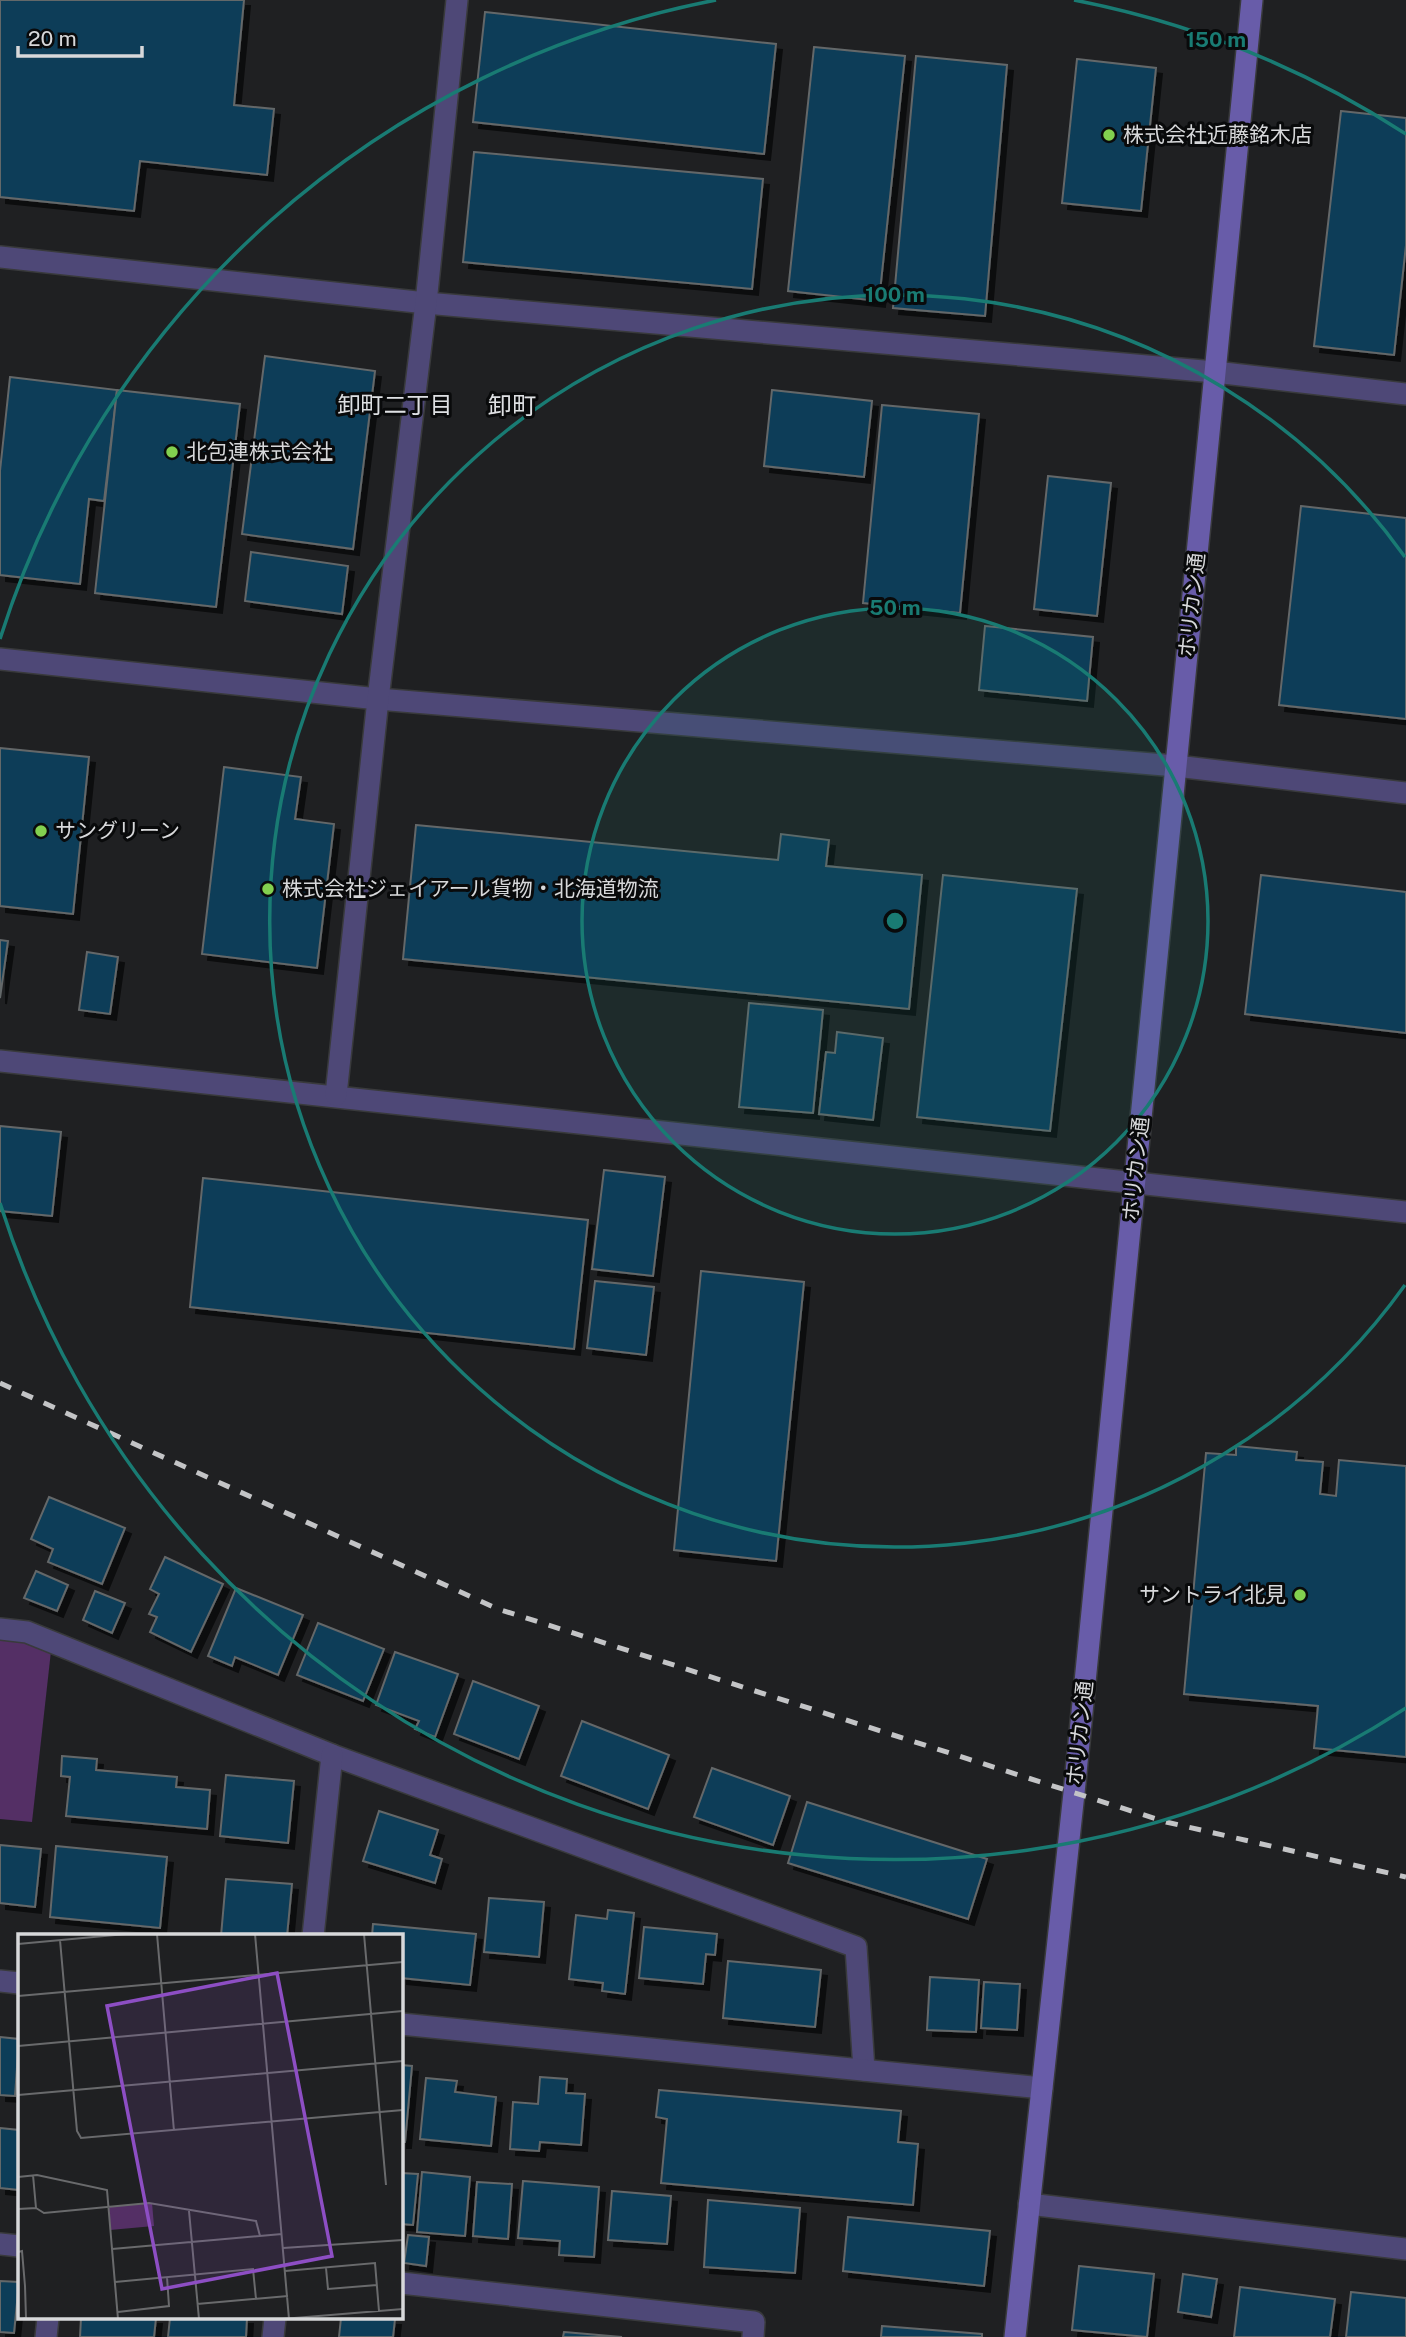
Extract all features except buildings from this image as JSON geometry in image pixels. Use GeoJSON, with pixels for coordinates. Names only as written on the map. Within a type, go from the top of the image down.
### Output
{"type":"FeatureCollection","features":[{"type":"Feature","properties":{"kind":"street"},"geometry":{"type":"LineString","coordinates":[[335,1095],[378,699],[426,303],[457,0]]}},
{"type":"Feature","properties":{"kind":"street","name":"ホリカン通"},"geometry":{"type":"LineString","coordinates":[[1015,2337],[1134,1185],[1252,0]]}},
{"type":"Feature","properties":{"kind":"street"},"geometry":{"type":"LineString","coordinates":[[0,257],[426,303],[1215,372],[1406,394]]}},
{"type":"Feature","properties":{"kind":"street"},"geometry":{"type":"LineString","coordinates":[[0,659],[378,699],[1176,766],[1406,793]]}},
{"type":"Feature","properties":{"kind":"street"},"geometry":{"type":"LineString","coordinates":[[0,1061],[335,1095],[1134,1185],[1406,1212]]}},
{"type":"Feature","properties":{"kind":"street"},"geometry":{"type":"LineString","coordinates":[[0,1629],[27,1632],[332,1755],[856,1947],[864,2070]]}},
{"type":"Feature","properties":{"kind":"street"},"geometry":{"type":"LineString","coordinates":[[313,1934],[332,1755]]}},
{"type":"Feature","properties":{"kind":"street"},"geometry":{"type":"LineString","coordinates":[[0,1981],[18,1983]]}},
{"type":"Feature","properties":{"kind":"street"},"geometry":{"type":"LineString","coordinates":[[402,2024],[1042,2088]]}},
{"type":"Feature","properties":{"kind":"street"},"geometry":{"type":"LineString","coordinates":[[1029,2204],[1406,2249]]}},
{"type":"Feature","properties":{"kind":"street"},"geometry":{"type":"LineString","coordinates":[[0,2244],[18,2246]]}},
{"type":"Feature","properties":{"kind":"street"},"geometry":{"type":"LineString","coordinates":[[402,2283],[754,2322],[753,2337]]}},
{"type":"Feature","properties":{"kind":"shaded area"},"geometry":{"type":"Polygon","coordinates":[[[0,1629],[52,1642],[32,1822],[0,1819],[0,1629]]]}},
{"type":"Feature","properties":{"kind":"railway"},"geometry":{"type":"LineString","coordinates":[[0,1383],[498,1609],[1166,1822],[1406,1877]]}},
{"type":"Feature","properties":{"kind":"place","name":"株式会社近藤銘木店"},"geometry":{"type":"Point","coordinates":[1109,135]}},
{"type":"Feature","properties":{"kind":"place","name":"北包連株式会社"},"geometry":{"type":"Point","coordinates":[172,452]}},
{"type":"Feature","properties":{"kind":"place","name":"サングリーン"},"geometry":{"type":"Point","coordinates":[41,831]}},
{"type":"Feature","properties":{"kind":"place","name":"株式会社ジェイアール貨物・北海道物流"},"geometry":{"type":"Point","coordinates":[268,889]}},
{"type":"Feature","properties":{"kind":"place","name":"サントライ北見"},"geometry":{"type":"Point","coordinates":[1300,1595]}},
{"type":"Feature","properties":{"kind":"district","name":"卸町二丁目"},"geometry":{"type":"Point","coordinates":[395,405]}},
{"type":"Feature","properties":{"kind":"district","name":"卸町"},"geometry":{"type":"Point","coordinates":[512,406]}}]}
